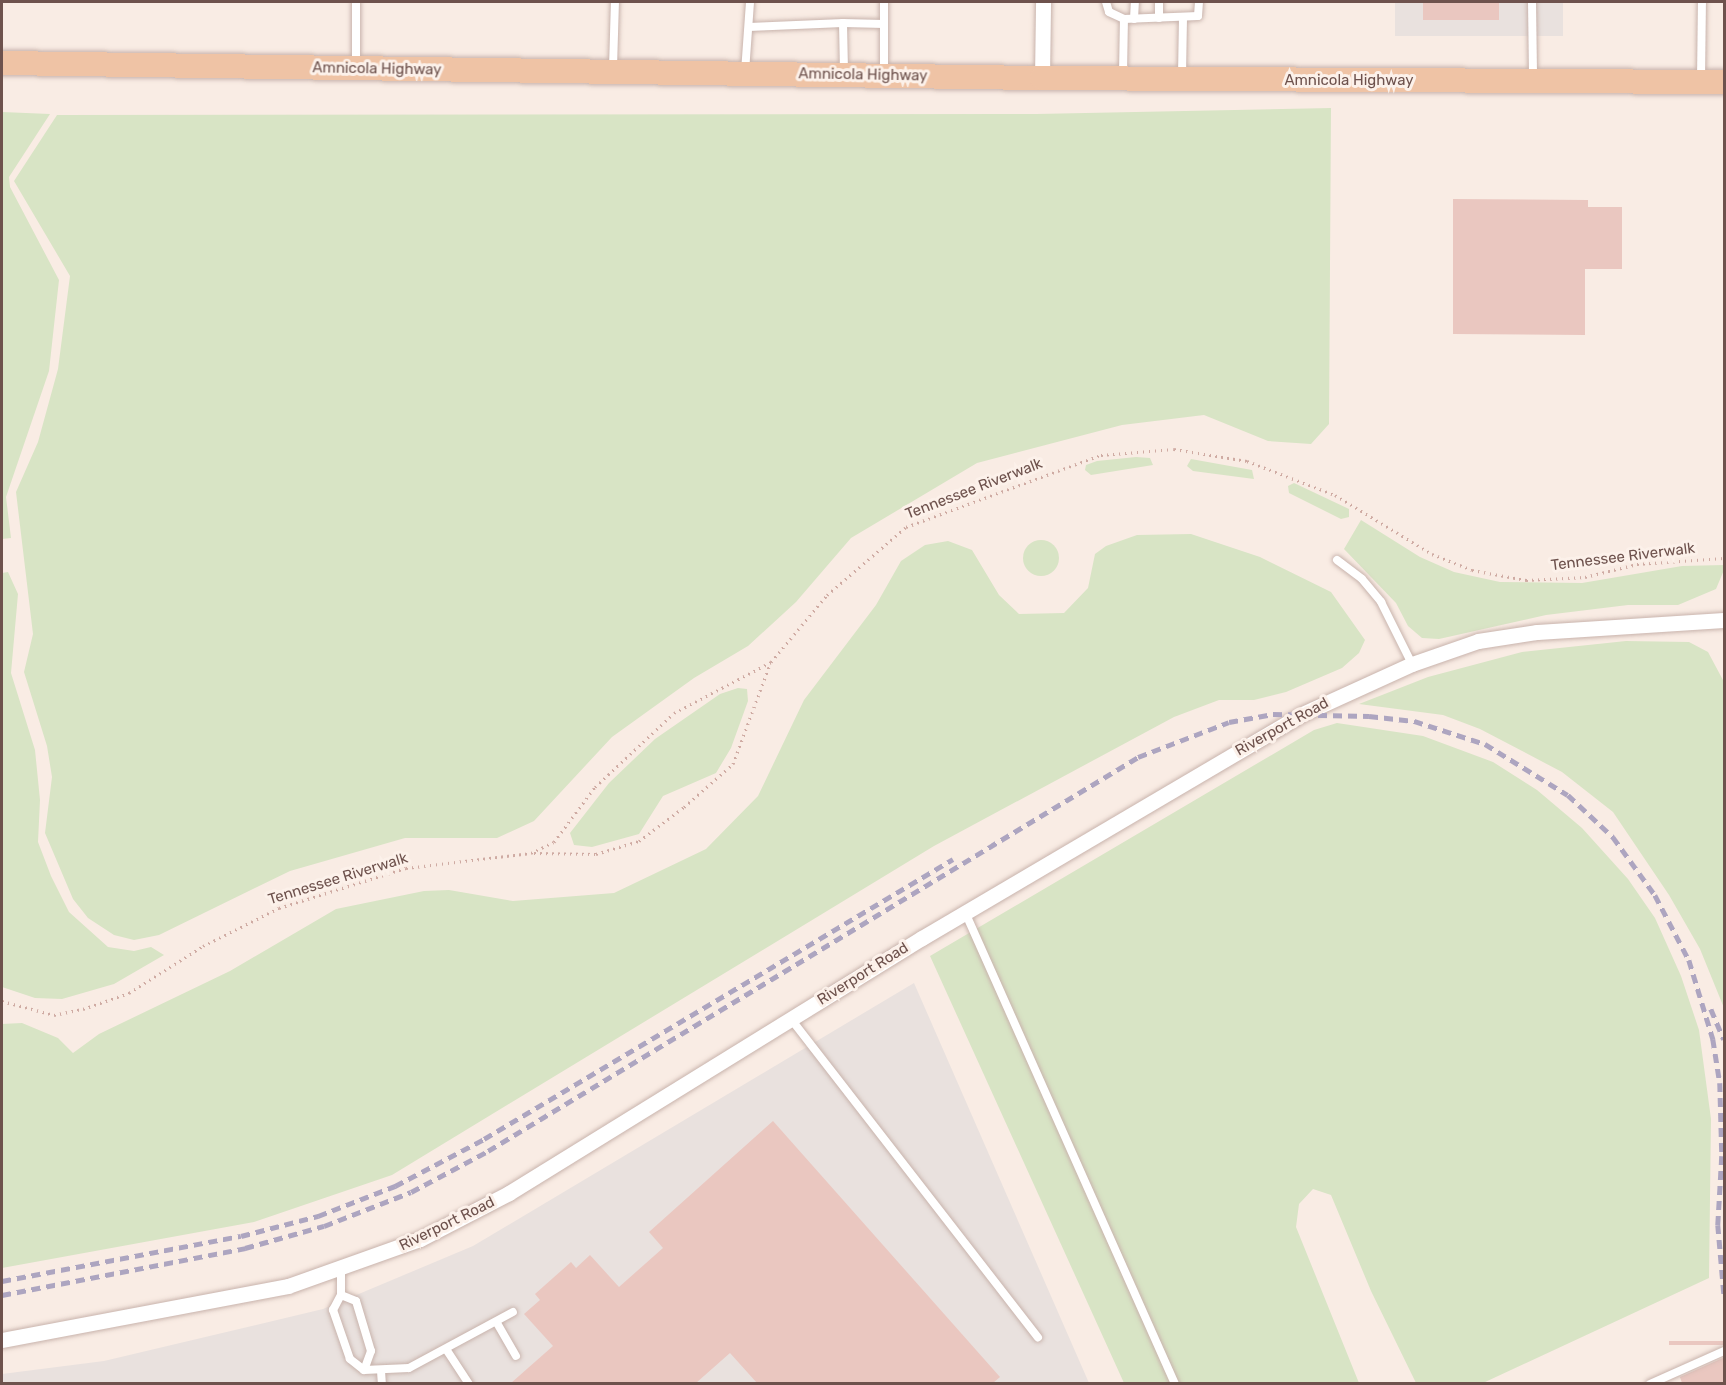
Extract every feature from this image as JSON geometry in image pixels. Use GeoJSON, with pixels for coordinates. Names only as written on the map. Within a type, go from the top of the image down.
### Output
{"type":"FeatureCollection","features":[{"type":"Feature","properties":{"kind":"main road","name":"Amnicola Highway"},"geometry":{"type":"LineString","coordinates":[[2,63],[1123,79],[1725,82]]}},
{"type":"Feature","properties":{"kind":"street"},"geometry":{"type":"LineString","coordinates":[[1042,78],[1043,2]]}},
{"type":"Feature","properties":{"kind":"street","name":"Riverport Road"},"geometry":{"type":"LineString","coordinates":[[2,1340],[288,1286],[340,1270],[420,1239],[509,1193],[965,912],[1300,715],[1413,664],[1478,641],[1538,632],[1725,620]]}},
{"type":"Feature","properties":{"kind":"lane"},"geometry":{"type":"LineString","coordinates":[[356,2],[356,68]]}},
{"type":"Feature","properties":{"kind":"lane"},"geometry":{"type":"LineString","coordinates":[[613,72],[615,2]]}},
{"type":"Feature","properties":{"kind":"lane"},"geometry":{"type":"LineString","coordinates":[[744,74],[750,2]]}},
{"type":"Feature","properties":{"kind":"lane"},"geometry":{"type":"LineString","coordinates":[[884,2],[884,75]]}},
{"type":"Feature","properties":{"kind":"lane"},"geometry":{"type":"LineString","coordinates":[[1106,2],[1109,12],[1124,19],[1198,16],[1199,2]]}},
{"type":"Feature","properties":{"kind":"lane"},"geometry":{"type":"LineString","coordinates":[[1134,2],[1134,19]]}},
{"type":"Feature","properties":{"kind":"lane"},"geometry":{"type":"LineString","coordinates":[[1159,2],[1159,18]]}},
{"type":"Feature","properties":{"kind":"lane"},"geometry":{"type":"LineString","coordinates":[[1532,2],[1533,82]]}},
{"type":"Feature","properties":{"kind":"lane"},"geometry":{"type":"LineString","coordinates":[[1701,82],[1702,2]]}},
{"type":"Feature","properties":{"kind":"lane"},"geometry":{"type":"LineString","coordinates":[[1182,79],[1183,17]]}},
{"type":"Feature","properties":{"kind":"lane"},"geometry":{"type":"LineString","coordinates":[[1123,79],[1124,19]]}},
{"type":"Feature","properties":{"kind":"lane"},"geometry":{"type":"LineString","coordinates":[[843,24],[844,74]]}},
{"type":"Feature","properties":{"kind":"lane"},"geometry":{"type":"LineString","coordinates":[[749,27],[884,24]]}},
{"type":"Feature","properties":{"kind":"lane"},"geometry":{"type":"LineString","coordinates":[[1337,560],[1362,579],[1381,602],[1413,664]]}},
{"type":"Feature","properties":{"kind":"lane"},"geometry":{"type":"LineString","coordinates":[[965,912],[1175,1383]]}},
{"type":"Feature","properties":{"kind":"lane"},"geometry":{"type":"LineString","coordinates":[[791,1019],[1038,1337]]}},
{"type":"Feature","properties":{"kind":"lane"},"geometry":{"type":"LineString","coordinates":[[340,1270],[341,1295],[333,1310],[350,1359],[364,1370],[409,1368],[497,1323],[513,1312]]}},
{"type":"Feature","properties":{"kind":"lane"},"geometry":{"type":"LineString","coordinates":[[341,1295],[356,1301],[371,1351],[364,1370]]}},
{"type":"Feature","properties":{"kind":"lane"},"geometry":{"type":"LineString","coordinates":[[497,1323],[516,1356]]}},
{"type":"Feature","properties":{"kind":"lane"},"geometry":{"type":"LineString","coordinates":[[446,1349],[470,1383]]}},
{"type":"Feature","properties":{"kind":"lane"},"geometry":{"type":"LineString","coordinates":[[1650,1383],[1725,1351]]}},
{"type":"Feature","properties":{"kind":"lane"},"geometry":{"type":"LineString","coordinates":[[381,1371],[382,1383]]}},
{"type":"Feature","properties":{"kind":"path","name":"Tennessee Riverwalk"},"geometry":{"type":"LineString","coordinates":[[2,1001],[54,1015],[83,1009],[129,993],[203,946],[279,908],[406,868],[531,853],[554,842],[595,787],[674,713],[771,662],[827,595],[906,527],[1101,455],[1174,449],[1247,461],[1335,495],[1432,554],[1472,570],[1526,580],[1585,577],[1637,564],[1725,558]]}},
{"type":"Feature","properties":{"kind":"path"},"geometry":{"type":"LineString","coordinates":[[531,853],[596,854],[639,841],[684,807],[733,764],[771,662]]}},
{"type":"Feature","properties":{"kind":"shaded area"},"geometry":{"type":"Polygon","coordinates":[[[1395,2],[1563,2],[1563,36],[1395,36],[1395,2]]]}},
{"type":"Feature","properties":{"kind":"shaded area"},"geometry":{"type":"Polygon","coordinates":[[[914,983],[1089,1383],[2,1384],[2,1374],[104,1361],[323,1309],[473,1246],[914,983]]]}},
{"type":"Feature","properties":{"kind":"green space"},"geometry":{"type":"Polygon","coordinates":[[[1331,108],[1329,424],[1311,444],[1268,441],[1204,415],[1122,425],[977,463],[851,538],[796,602],[748,646],[694,678],[612,737],[534,821],[497,838],[405,838],[290,871],[159,935],[134,940],[114,935],[88,918],[73,899],[45,833],[52,777],[47,746],[24,672],[33,634],[16,492],[38,442],[58,369],[70,276],[14,181],[57,115],[1036,114],[1331,108]]]}},
{"type":"Feature","properties":{"kind":"green space"},"geometry":{"type":"Polygon","coordinates":[[[2,112],[50,114],[9,177],[10,187],[59,280],[49,371],[6,497],[11,538],[2,539],[2,112]]]}},
{"type":"Feature","properties":{"kind":"green space"},"geometry":{"type":"Polygon","coordinates":[[[1150,458],[1153,465],[1091,475],[1085,470],[1086,465],[1097,461],[1150,458]]]}},
{"type":"Feature","properties":{"kind":"green space"},"geometry":{"type":"Polygon","coordinates":[[[1191,459],[1252,470],[1254,479],[1193,471],[1187,466],[1191,459]]]}},
{"type":"Feature","properties":{"kind":"green space"},"geometry":{"type":"Polygon","coordinates":[[[1294,483],[1349,509],[1349,517],[1341,519],[1289,493],[1288,486],[1294,483]]]}},
{"type":"Feature","properties":{"kind":"green space"},"geometry":{"type":"Polygon","coordinates":[[[1361,520],[1420,557],[1454,572],[1500,582],[1582,583],[1682,566],[1724,565],[1724,570],[1716,589],[1678,605],[1628,605],[1546,615],[1439,639],[1422,638],[1408,626],[1396,603],[1344,549],[1361,520]]]}},
{"type":"Feature","properties":{"kind":"green space"},"geometry":{"type":"Polygon","coordinates":[[[1191,534],[1260,557],[1331,592],[1365,640],[1359,653],[1342,668],[1286,692],[1254,700],[1219,700],[1174,717],[934,846],[392,1175],[254,1222],[2,1268],[2,1024],[22,1023],[58,1038],[73,1053],[99,1034],[230,971],[336,909],[424,891],[449,890],[513,901],[614,893],[706,849],[758,796],[804,700],[876,605],[901,561],[925,545],[948,541],[972,550],[999,595],[1019,614],[1064,613],[1088,588],[1095,554],[1106,546],[1137,535],[1191,534]]]}},
{"type":"Feature","properties":{"kind":"green space"},"geometry":{"type":"Polygon","coordinates":[[[1041,540],[1054,545],[1059,558],[1054,571],[1041,576],[1028,571],[1023,558],[1028,545],[1041,540]]]}},
{"type":"Feature","properties":{"kind":"green space"},"geometry":{"type":"Polygon","coordinates":[[[8,572],[18,594],[11,673],[35,750],[40,800],[38,842],[51,876],[69,912],[108,947],[134,951],[151,947],[164,955],[114,984],[62,999],[35,998],[2,987],[2,573],[8,572]]]}},
{"type":"Feature","properties":{"kind":"green space"},"geometry":{"type":"Polygon","coordinates":[[[1626,641],[1689,642],[1708,652],[1724,682],[1724,1008],[1700,949],[1669,895],[1613,812],[1562,772],[1480,729],[1443,715],[1359,704],[1428,677],[1522,652],[1626,641]]]}},
{"type":"Feature","properties":{"kind":"green space"},"geometry":{"type":"Polygon","coordinates":[[[738,688],[747,689],[748,701],[731,748],[716,773],[663,796],[639,834],[592,847],[574,845],[570,833],[609,783],[655,739],[720,694],[738,688]]]}},
{"type":"Feature","properties":{"kind":"green space"},"geometry":{"type":"Polygon","coordinates":[[[1337,723],[1423,736],[1493,762],[1537,790],[1582,828],[1628,879],[1655,918],[1681,976],[1699,1030],[1711,1119],[1709,1278],[1483,1383],[1416,1383],[1371,1291],[1331,1195],[1313,1189],[1299,1204],[1296,1227],[1359,1383],[1124,1383],[930,956],[1314,730],[1337,723]]]}},
{"type":"Feature","properties":{"kind":"building"},"geometry":{"type":"Polygon","coordinates":[[[1423,2],[1499,2],[1499,20],[1423,20],[1423,2]]]}},
{"type":"Feature","properties":{"kind":"building"},"geometry":{"type":"Polygon","coordinates":[[[1453,199],[1588,200],[1588,207],[1622,207],[1622,269],[1585,269],[1585,335],[1453,334],[1453,199]]]}},
{"type":"Feature","properties":{"kind":"building"},"geometry":{"type":"Polygon","coordinates":[[[773,1121],[1000,1377],[993,1383],[757,1383],[730,1353],[696,1383],[511,1383],[553,1346],[524,1314],[540,1300],[535,1294],[571,1262],[576,1268],[590,1255],[619,1287],[663,1248],[649,1232],[773,1121]]]}},
{"type":"Feature","properties":{"kind":"building"},"geometry":{"type":"Polygon","coordinates":[[[1669,1341],[1724,1341],[1724,1345],[1669,1345],[1669,1341]]]}},
{"type":"Feature","properties":{"kind":"building"},"geometry":{"type":"Polygon","coordinates":[[[1725,1357],[1725,1383],[1682,1383],[1680,1377],[1725,1357]]]}},
{"type":"Feature","properties":{"kind":"railway"},"geometry":{"type":"LineString","coordinates":[[2,1295],[245,1248],[324,1226],[411,1192],[488,1151],[1138,757],[1229,722],[1273,714],[1369,716],[1414,721],[1485,744],[1568,795],[1613,837],[1655,895],[1689,960],[1713,1039],[1720,1083],[1722,1156],[1718,1225],[1724,1294]]}},
{"type":"Feature","properties":{"kind":"railway"},"geometry":{"type":"LineString","coordinates":[[2,1281],[241,1236],[318,1216],[395,1186],[484,1139],[953,859]]}},
{"type":"Feature","properties":{"kind":"railway"},"geometry":{"type":"LineString","coordinates":[[1711,1009],[1724,1039]]}}]}
